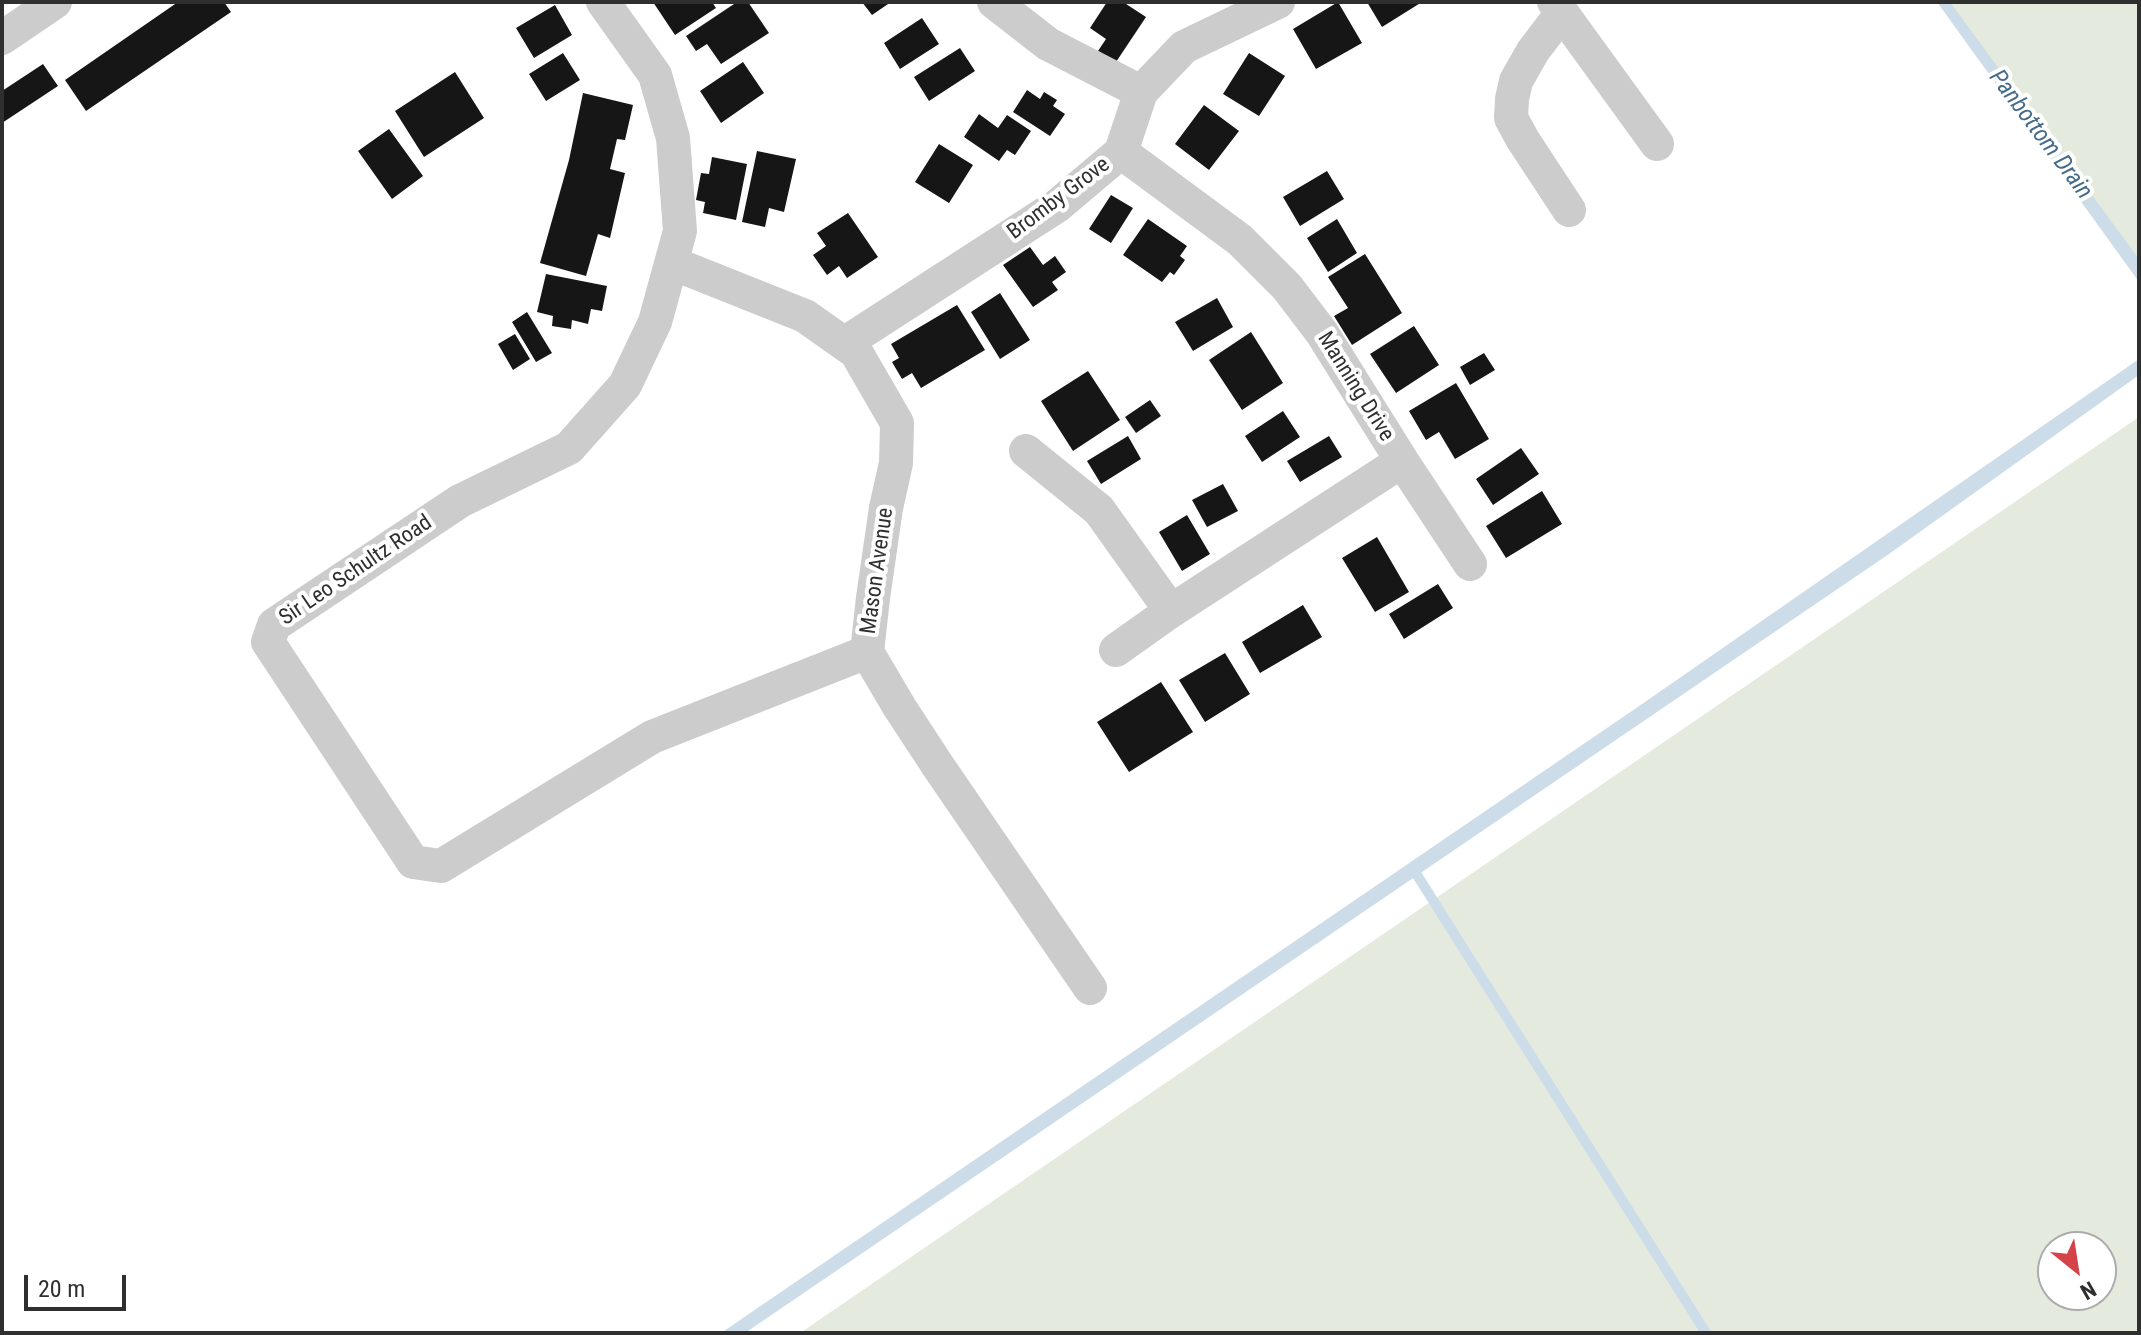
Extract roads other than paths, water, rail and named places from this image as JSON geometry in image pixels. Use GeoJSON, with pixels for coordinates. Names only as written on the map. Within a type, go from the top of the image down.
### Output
{"type":"FeatureCollection","features":[{"type":"Feature","properties":{"kind":"street"},"geometry":{"type":"LineString","coordinates":[[2,38],[55,2]]}},
{"type":"Feature","properties":{"kind":"street","name":"Sir Leo Schultz Road"},"geometry":{"type":"LineString","coordinates":[[603,2],[655,75],[673,138],[680,231],[655,322],[625,385],[569,448],[460,501],[274,625],[268,642],[413,862],[441,866],[652,737],[867,652]]}},
{"type":"Feature","properties":{"kind":"street"},"geometry":{"type":"LineString","coordinates":[[994,2],[1048,44],[1141,92]]}},
{"type":"Feature","properties":{"kind":"street","name":"Bromby Grove"},"geometry":{"type":"LineString","coordinates":[[845,343],[1057,206],[1121,152],[1141,92],[1184,47],[1278,2]]}},
{"type":"Feature","properties":{"kind":"street"},"geometry":{"type":"LineString","coordinates":[[1569,210],[1511,118],[1516,81],[1558,7],[1657,144]]}},
{"type":"Feature","properties":{"kind":"street","name":"Manning Drive"},"geometry":{"type":"LineString","coordinates":[[1116,650],[1402,461],[1322,333],[1287,287],[1240,240],[1121,152]]}},
{"type":"Feature","properties":{"kind":"street","name":"Mason Avenue"},"geometry":{"type":"LineString","coordinates":[[672,263],[805,316],[845,343],[856,352],[897,423],[896,463],[886,508],[867,652],[938,766],[1090,988]]}},
{"type":"Feature","properties":{"kind":"street"},"geometry":{"type":"LineString","coordinates":[[1026,451],[1099,510],[1171,611]]}},
{"type":"Feature","properties":{"kind":"street"},"geometry":{"type":"LineString","coordinates":[[1402,461],[1470,564]]}},
{"type":"Feature","properties":{"kind":"water","name":"Panbottom Drain"},"geometry":{"type":"Polygon","coordinates":[[[1937,2],[1950,2],[2139,259],[2139,282],[1937,2]]]}},
{"type":"Feature","properties":{"kind":"water"},"geometry":{"type":"Polygon","coordinates":[[[2139,359],[2139,375],[1889,554],[745,1333],[721,1333],[1645,702],[2139,359]]]}},
{"type":"Feature","properties":{"kind":"waterway"},"geometry":{"type":"LineString","coordinates":[[1417,875],[1706,1333]]}}]}
